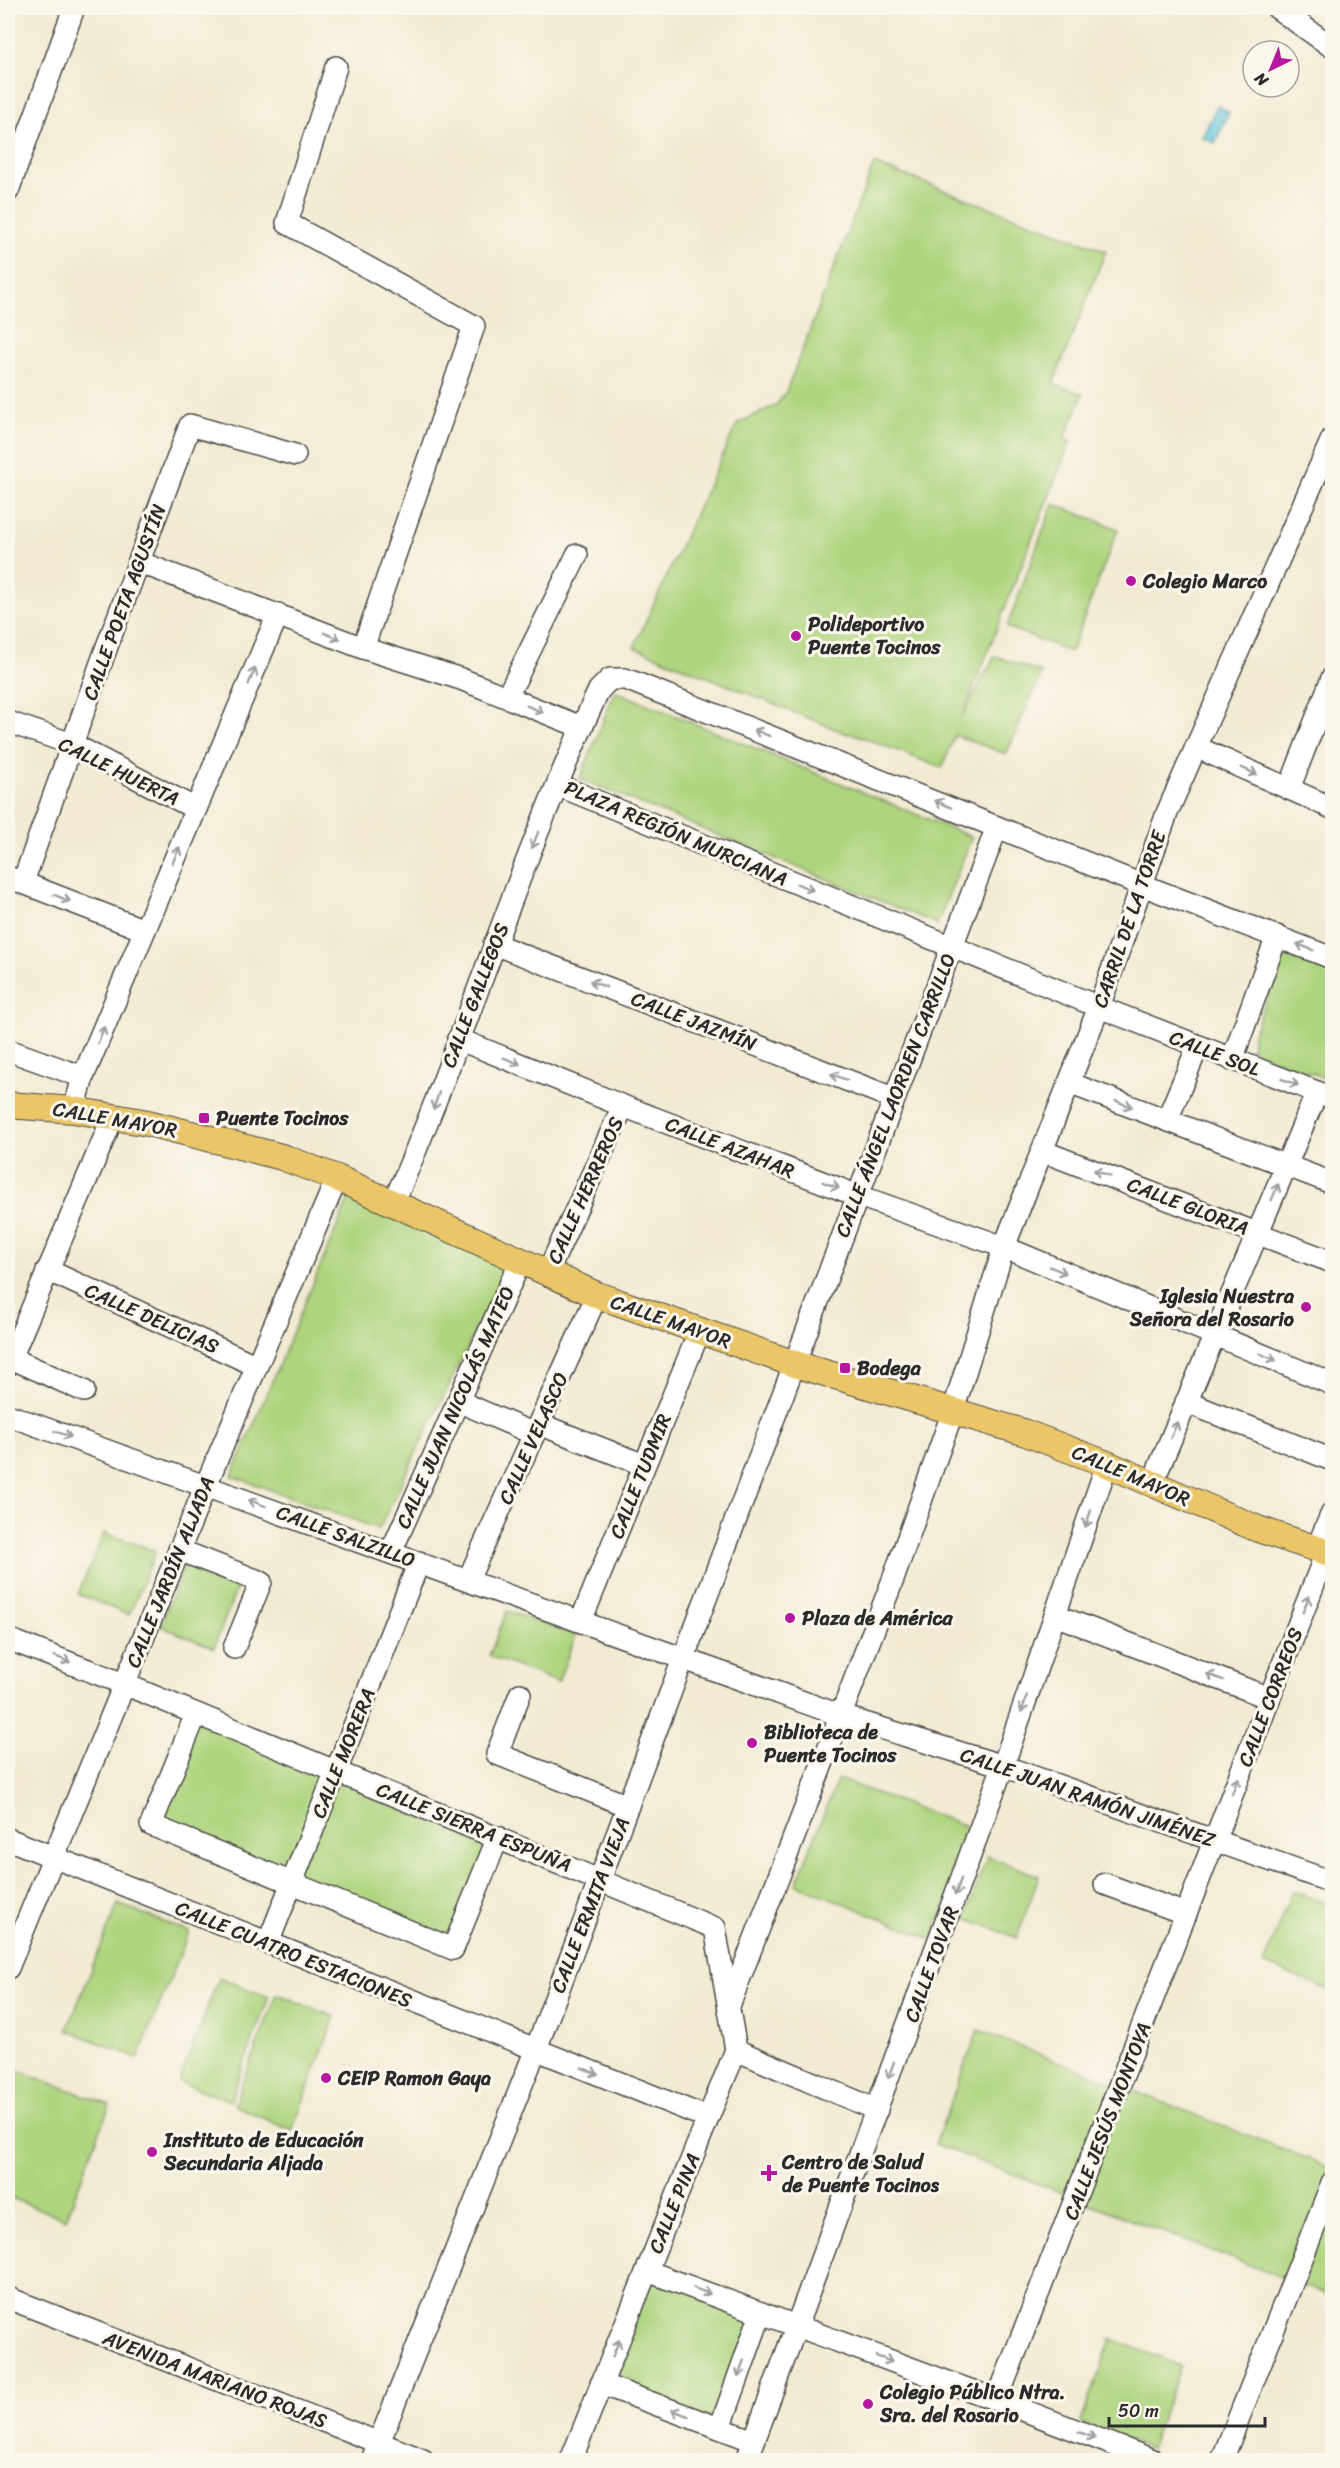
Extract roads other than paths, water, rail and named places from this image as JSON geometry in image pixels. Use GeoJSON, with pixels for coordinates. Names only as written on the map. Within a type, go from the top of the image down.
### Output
{"type":"FeatureCollection","features":[{"type":"Feature","properties":{"kind":"main road","name":"CALLE MAYOR"},"geometry":{"type":"LineString","coordinates":[[8,1105],[74,1110],[113,1117],[249,1147],[310,1167],[597,1296],[795,1364],[1033,1436],[1107,1464],[1258,1529],[1325,1552]]}},
{"type":"Feature","properties":{"kind":"street"},"geometry":{"type":"LineString","coordinates":[[8,191],[74,8]]}},
{"type":"Feature","properties":{"kind":"street"},"geometry":{"type":"LineString","coordinates":[[1277,8],[1332,47]]}},
{"type":"Feature","properties":{"kind":"street"},"geometry":{"type":"LineString","coordinates":[[336,67],[286,223],[474,326],[363,648]]}},
{"type":"Feature","properties":{"kind":"street","name":"CALLE POETA AGUSTÍN"},"geometry":{"type":"LineString","coordinates":[[15,880],[72,744],[190,425],[295,455]]}},
{"type":"Feature","properties":{"kind":"street","name":"CARRIL DE LA TORRE"},"geometry":{"type":"LineString","coordinates":[[729,2006],[843,1716],[953,1411],[1004,1247],[1099,1007],[1167,813],[1332,439]]}},
{"type":"Feature","properties":{"kind":"street"},"geometry":{"type":"LineString","coordinates":[[507,697],[577,555]]}},
{"type":"Feature","properties":{"kind":"street"},"geometry":{"type":"LineString","coordinates":[[139,562],[363,648],[461,679],[581,727]]}},
{"type":"Feature","properties":{"kind":"street"},"geometry":{"type":"LineString","coordinates":[[74,1110],[84,1077],[144,930],[278,614]]}},
{"type":"Feature","properties":{"kind":"street"},"geometry":{"type":"LineString","coordinates":[[1289,789],[1332,678]]}},
{"type":"Feature","properties":{"kind":"street","name":"PLAZA REGIÓN MURCIANA"},"geometry":{"type":"LineString","coordinates":[[1099,1007],[557,785],[581,727],[604,684],[610,679],[624,679],[1332,958]]}},
{"type":"Feature","properties":{"kind":"street","name":"CALLE HUERTA"},"geometry":{"type":"LineString","coordinates":[[8,722],[72,744],[196,809]]}},
{"type":"Feature","properties":{"kind":"street"},"geometry":{"type":"LineString","coordinates":[[1196,747],[1332,808]]}},
{"type":"Feature","properties":{"kind":"street","name":"CALLE GALLEGOS"},"geometry":{"type":"LineString","coordinates":[[393,1204],[427,1127],[494,944],[557,785]]}},
{"type":"Feature","properties":{"kind":"street","name":"CALLE ÁNGEL LAORDEN CARRILLO"},"geometry":{"type":"LineString","coordinates":[[795,1364],[856,1195],[997,827]]}},
{"type":"Feature","properties":{"kind":"street"},"geometry":{"type":"LineString","coordinates":[[15,880],[144,930]]}},
{"type":"Feature","properties":{"kind":"street"},"geometry":{"type":"LineString","coordinates":[[1232,1060],[1277,936]]}},
{"type":"Feature","properties":{"kind":"street","name":"CALLE JAZMÍN"},"geometry":{"type":"LineString","coordinates":[[494,944],[894,1098]]}},
{"type":"Feature","properties":{"kind":"street","name":"CALLE SOL"},"geometry":{"type":"LineString","coordinates":[[1099,1007],[1325,1095]]}},
{"type":"Feature","properties":{"kind":"street","name":"CALLE AZAHAR"},"geometry":{"type":"LineString","coordinates":[[458,1039],[623,1106],[856,1195],[1004,1247],[1332,1384]]}},
{"type":"Feature","properties":{"kind":"street"},"geometry":{"type":"LineString","coordinates":[[1167,1120],[1198,1047]]}},
{"type":"Feature","properties":{"kind":"street"},"geometry":{"type":"LineString","coordinates":[[8,1050],[84,1077]]}},
{"type":"Feature","properties":{"kind":"street"},"geometry":{"type":"LineString","coordinates":[[1069,1083],[1332,1183]]}},
{"type":"Feature","properties":{"kind":"street"},"geometry":{"type":"LineString","coordinates":[[1152,1484],[1286,1165],[1325,1095]]}},
{"type":"Feature","properties":{"kind":"street","name":"CALLE HERREROS"},"geometry":{"type":"LineString","coordinates":[[547,1274],[623,1106]]}},
{"type":"Feature","properties":{"kind":"street"},"geometry":{"type":"LineString","coordinates":[[84,1391],[9,1361],[113,1117]]}},
{"type":"Feature","properties":{"kind":"street","name":"CALLE GLORIA"},"geometry":{"type":"LineString","coordinates":[[1042,1151],[1332,1262]]}},
{"type":"Feature","properties":{"kind":"street","name":"CALLE JARDÍN ALJADA"},"geometry":{"type":"LineString","coordinates":[[8,1968],[179,1550],[336,1178]]}},
{"type":"Feature","properties":{"kind":"street","name":"CALLE JUAN NICOLÁS MATEO"},"geometry":{"type":"LineString","coordinates":[[390,1552],[520,1262]]}},
{"type":"Feature","properties":{"kind":"street","name":"CALLE DELICIAS"},"geometry":{"type":"LineString","coordinates":[[47,1270],[257,1366]]}},
{"type":"Feature","properties":{"kind":"street","name":"CALLE VELASCO"},"geometry":{"type":"LineString","coordinates":[[468,1580],[597,1296]]}},
{"type":"Feature","properties":{"kind":"street","name":"CALLE TUDMIR"},"geometry":{"type":"LineString","coordinates":[[581,1621],[699,1332]]}},
{"type":"Feature","properties":{"kind":"street","name":"CALLE ERMITA VIEJA"},"geometry":{"type":"LineString","coordinates":[[376,2452],[536,2049],[795,1364]]}},
{"type":"Feature","properties":{"kind":"street"},"geometry":{"type":"LineString","coordinates":[[458,1401],[644,1465]]}},
{"type":"Feature","properties":{"kind":"street"},"geometry":{"type":"LineString","coordinates":[[1186,1402],[1332,1460]]}},
{"type":"Feature","properties":{"kind":"street","name":"CALLE SALZILLO"},"geometry":{"type":"LineString","coordinates":[[8,1415],[685,1658]]}},
{"type":"Feature","properties":{"kind":"street","name":"CALLE TOVAR"},"geometry":{"type":"LineString","coordinates":[[751,2451],[1003,1766],[1107,1464]]}},
{"type":"Feature","properties":{"kind":"street","name":"CALLE CORREOS"},"geometry":{"type":"LineString","coordinates":[[1214,1840],[1325,1552],[1332,1512]]}},
{"type":"Feature","properties":{"kind":"street"},"geometry":{"type":"LineString","coordinates":[[179,1550],[261,1582],[234,1648]]}},
{"type":"Feature","properties":{"kind":"street","name":"CALLE MORERA"},"geometry":{"type":"LineString","coordinates":[[267,1943],[419,1562]]}},
{"type":"Feature","properties":{"kind":"street"},"geometry":{"type":"LineString","coordinates":[[1055,1615],[1269,1698]]}},
{"type":"Feature","properties":{"kind":"street","name":"CALLE SIERRA ESPUÑA"},"geometry":{"type":"LineString","coordinates":[[8,1638],[599,1878],[715,1928],[736,2050]]}},
{"type":"Feature","properties":{"kind":"street"},"geometry":{"type":"LineString","coordinates":[[685,1658],[843,1716]]}},
{"type":"Feature","properties":{"kind":"street"},"geometry":{"type":"LineString","coordinates":[[520,1694],[497,1754],[628,1806]]}},
{"type":"Feature","properties":{"kind":"street"},"geometry":{"type":"LineString","coordinates":[[196,1714],[151,1825],[453,1949],[498,1837]]}},
{"type":"Feature","properties":{"kind":"street","name":"CALLE JUAN RAMÓN JIMÉNEZ"},"geometry":{"type":"LineString","coordinates":[[843,1716],[1003,1766],[1332,1882]]}},
{"type":"Feature","properties":{"kind":"street","name":"CALLE CUATRO ESTACIONES"},"geometry":{"type":"LineString","coordinates":[[8,1839],[536,2049]]}},
{"type":"Feature","properties":{"kind":"street","name":"CALLE JESÚS MONTOYA"},"geometry":{"type":"LineString","coordinates":[[997,2400],[1122,2085],[1214,1840]]}},
{"type":"Feature","properties":{"kind":"street"},"geometry":{"type":"LineString","coordinates":[[1105,1884],[1186,1914]]}},
{"type":"Feature","properties":{"kind":"street"},"geometry":{"type":"LineString","coordinates":[[536,2049],[708,2118]]}},
{"type":"Feature","properties":{"kind":"street"},"geometry":{"type":"LineString","coordinates":[[736,2050],[877,2110]]}},
{"type":"Feature","properties":{"kind":"street","name":"CALLE PINA"},"geometry":{"type":"LineString","coordinates":[[571,2460],[736,2050]]}},
{"type":"Feature","properties":{"kind":"street"},"geometry":{"type":"LineString","coordinates":[[1222,2460],[1332,2183]]}},
{"type":"Feature","properties":{"kind":"street"},"geometry":{"type":"LineString","coordinates":[[646,2271],[1153,2460]]}},
{"type":"Feature","properties":{"kind":"street","name":"AVENIDA MARIANO ROJAS"},"geometry":{"type":"LineString","coordinates":[[8,2298],[376,2452],[423,2460]]}},
{"type":"Feature","properties":{"kind":"street"},"geometry":{"type":"LineString","coordinates":[[720,2427],[761,2313]]}},
{"type":"Feature","properties":{"kind":"street"},"geometry":{"type":"LineString","coordinates":[[601,2384],[720,2427],[751,2451]]}},
{"type":"Feature","properties":{"kind":"water"},"geometry":{"type":"Polygon","coordinates":[[[1217,106],[1229,112],[1215,143],[1202,137],[1217,106]]]}},
{"type":"Feature","properties":{"kind":"place","name":"Colegio Marco"},"geometry":{"type":"Point","coordinates":[1131,581]}},
{"type":"Feature","properties":{"kind":"place","name":"Polideportivo Puente Tocinos"},"geometry":{"type":"Point","coordinates":[796,636]}},
{"type":"Feature","properties":{"kind":"place","name":"Puente Tocinos"},"geometry":{"type":"Point","coordinates":[204,1118]}},
{"type":"Feature","properties":{"kind":"place","name":"Iglesia Nuestra Señora del Rosario"},"geometry":{"type":"Point","coordinates":[1306,1307]}},
{"type":"Feature","properties":{"kind":"place","name":"Bodega"},"geometry":{"type":"Point","coordinates":[845,1368]}},
{"type":"Feature","properties":{"kind":"place","name":"Plaza de América"},"geometry":{"type":"Point","coordinates":[790,1618]}},
{"type":"Feature","properties":{"kind":"place","name":"Biblioteca de Puente Tocinos"},"geometry":{"type":"Point","coordinates":[752,1743]}},
{"type":"Feature","properties":{"kind":"place","name":"CEIP Ramon Gaya"},"geometry":{"type":"Point","coordinates":[326,2078]}},
{"type":"Feature","properties":{"kind":"place","name":"Instituto de Educación Secundaria Aljada"},"geometry":{"type":"Point","coordinates":[152,2152]}},
{"type":"Feature","properties":{"kind":"place","name":"Centro de Salud de Puente Tocinos"},"geometry":{"type":"Point","coordinates":[769,2173]}},
{"type":"Feature","properties":{"kind":"place","name":"Colegio Público Ntra. Sra. del Rosario"},"geometry":{"type":"Point","coordinates":[868,2404]}}]}
